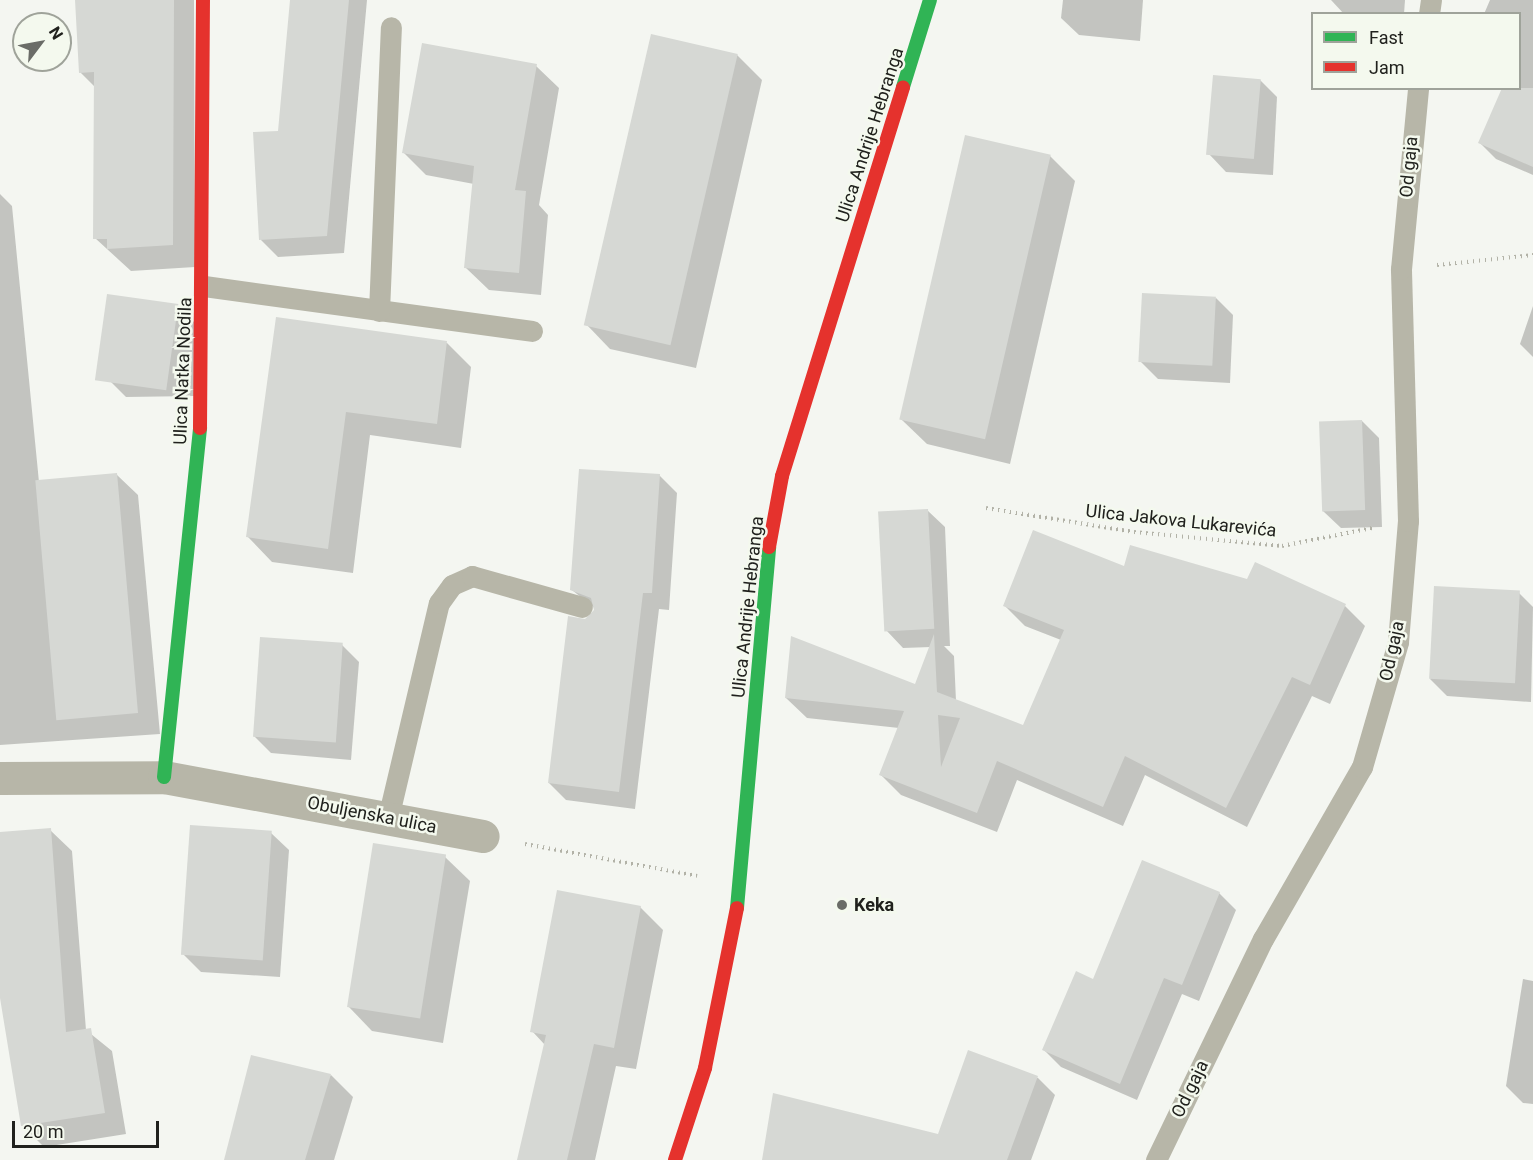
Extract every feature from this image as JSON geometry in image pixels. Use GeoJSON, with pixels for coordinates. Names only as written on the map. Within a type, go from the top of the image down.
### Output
{"type":"FeatureCollection","features":[{"type":"Feature","properties":{"kind":"street","name":"Ulica Natka Nodila"},"geometry":{"type":"LineString","coordinates":[[164,777],[203,398],[203,0]]}},
{"type":"Feature","properties":{"kind":"street","name":"Ulica Andrije Hebranga"},"geometry":{"type":"LineString","coordinates":[[675,1160],[705,1068],[741,884],[769,549],[782,476],[930,0]]}},
{"type":"Feature","properties":{"kind":"street","name":"Obuljenska ulica"},"geometry":{"type":"LineString","coordinates":[[0,778],[164,777],[483,836]]}},
{"type":"Feature","properties":{"kind":"lane"},"geometry":{"type":"LineString","coordinates":[[379,311],[391,27]]}},
{"type":"Feature","properties":{"kind":"lane","name":"Od gaja"},"geometry":{"type":"LineString","coordinates":[[1156,1160],[1263,939],[1362,767],[1398,642],[1408,521],[1401,269],[1418,90]]}},
{"type":"Feature","properties":{"kind":"lane"},"geometry":{"type":"LineString","coordinates":[[204,286],[532,331]]}},
{"type":"Feature","properties":{"kind":"lane"},"geometry":{"type":"LineString","coordinates":[[388,818],[439,603],[452,585],[472,576],[582,607]]}},
{"type":"Feature","properties":{"kind":"path"},"geometry":{"type":"LineString","coordinates":[[1401,269],[1533,255]]}},
{"type":"Feature","properties":{"kind":"path","name":"Ulica Jakova Lukarevića"},"geometry":{"type":"LineString","coordinates":[[986,508],[1134,532],[1282,546],[1408,521]]}},
{"type":"Feature","properties":{"kind":"path"},"geometry":{"type":"LineString","coordinates":[[483,836],[741,884]]}},
{"type":"Feature","properties":{"kind":"building"},"geometry":{"type":"Polygon","coordinates":[[[75,0],[174,0],[173,245],[107,249],[107,239],[93,239],[94,72],[79,73],[75,0]]]}},
{"type":"Feature","properties":{"kind":"building"},"geometry":{"type":"Polygon","coordinates":[[[290,0],[349,0],[327,236],[259,240],[253,132],[278,131],[290,0]]]}},
{"type":"Feature","properties":{"kind":"building"},"geometry":{"type":"Polygon","coordinates":[[[651,34],[738,54],[670,345],[584,325],[651,34]]]}},
{"type":"Feature","properties":{"kind":"building"},"geometry":{"type":"Polygon","coordinates":[[[422,43],[537,64],[515,190],[526,191],[519,273],[464,268],[474,166],[402,153],[422,43]]]}},
{"type":"Feature","properties":{"kind":"building"},"geometry":{"type":"Polygon","coordinates":[[[1213,75],[1261,79],[1254,159],[1206,155],[1213,75]]]}},
{"type":"Feature","properties":{"kind":"building"},"geometry":{"type":"Polygon","coordinates":[[[1533,88],[1533,167],[1478,143],[1501,90],[1533,88]]]}},
{"type":"Feature","properties":{"kind":"building"},"geometry":{"type":"Polygon","coordinates":[[[965,135],[1051,155],[985,439],[899,420],[965,135]]]}},
{"type":"Feature","properties":{"kind":"building"},"geometry":{"type":"Polygon","coordinates":[[[1142,293],[1216,297],[1212,366],[1138,362],[1142,293]]]}},
{"type":"Feature","properties":{"kind":"building"},"geometry":{"type":"Polygon","coordinates":[[[107,294],[178,304],[166,390],[95,380],[107,294]]]}},
{"type":"Feature","properties":{"kind":"building"},"geometry":{"type":"Polygon","coordinates":[[[276,317],[447,341],[437,424],[346,412],[328,549],[246,537],[276,317]]]}},
{"type":"Feature","properties":{"kind":"building"},"geometry":{"type":"Polygon","coordinates":[[[1362,420],[1365,510],[1322,511],[1319,422],[1362,420]]]}},
{"type":"Feature","properties":{"kind":"building"},"geometry":{"type":"Polygon","coordinates":[[[579,469],[660,474],[652,593],[643,593],[619,792],[548,783],[568,616],[585,619],[594,610],[591,598],[570,590],[579,469]]]}},
{"type":"Feature","properties":{"kind":"building"},"geometry":{"type":"Polygon","coordinates":[[[117,473],[138,713],[56,720],[35,480],[117,473]]]}},
{"type":"Feature","properties":{"kind":"building"},"geometry":{"type":"Polygon","coordinates":[[[928,509],[934,629],[884,631],[878,512],[928,509]]]}},
{"type":"Feature","properties":{"kind":"building"},"geometry":{"type":"Polygon","coordinates":[[[1033,530],[1124,566],[1130,545],[1247,579],[1255,562],[1346,604],[1310,685],[1292,677],[1226,808],[1125,756],[1103,807],[997,761],[977,813],[879,775],[904,711],[785,698],[791,636],[915,684],[934,634],[937,692],[1023,725],[1064,630],[1003,606],[1033,530]],[[938,715],[941,767],[960,718],[938,715]]]}},
{"type":"Feature","properties":{"kind":"building"},"geometry":{"type":"Polygon","coordinates":[[[1434,586],[1520,591],[1515,683],[1429,679],[1434,586]]]}},
{"type":"Feature","properties":{"kind":"building"},"geometry":{"type":"Polygon","coordinates":[[[260,637],[343,643],[336,743],[253,737],[260,637]]]}},
{"type":"Feature","properties":{"kind":"building"},"geometry":{"type":"Polygon","coordinates":[[[190,825],[272,831],[263,960],[181,955],[190,825]]]}},
{"type":"Feature","properties":{"kind":"building"},"geometry":{"type":"Polygon","coordinates":[[[51,828],[66,1032],[91,1028],[105,1113],[21,1126],[0,998],[0,832],[51,828]]]}},
{"type":"Feature","properties":{"kind":"building"},"geometry":{"type":"Polygon","coordinates":[[[373,843],[446,855],[420,1019],[347,1007],[373,843]]]}},
{"type":"Feature","properties":{"kind":"building"},"geometry":{"type":"Polygon","coordinates":[[[1142,860],[1220,892],[1182,985],[1164,978],[1120,1084],[1042,1050],[1076,971],[1093,979],[1142,860]]]}},
{"type":"Feature","properties":{"kind":"building"},"geometry":{"type":"Polygon","coordinates":[[[557,890],[641,906],[614,1048],[594,1044],[567,1160],[517,1160],[546,1035],[530,1032],[557,890]]]}},
{"type":"Feature","properties":{"kind":"building"},"geometry":{"type":"Polygon","coordinates":[[[968,1050],[1038,1076],[1007,1160],[762,1160],[773,1093],[938,1134],[968,1050]]]}},
{"type":"Feature","properties":{"kind":"building"},"geometry":{"type":"Polygon","coordinates":[[[251,1055],[331,1074],[305,1160],[224,1160],[251,1055]]]}},
{"type":"Feature","properties":{"kind":"traffic: fast"},"geometry":{"type":"LineString","coordinates":[[903,87],[930,0]]}},
{"type":"Feature","properties":{"kind":"traffic: fast"},"geometry":{"type":"LineString","coordinates":[[164,777],[200,428]]}},
{"type":"Feature","properties":{"kind":"traffic: fast"},"geometry":{"type":"LineString","coordinates":[[737,908],[769,547]]}},
{"type":"Feature","properties":{"kind":"traffic: jam"},"geometry":{"type":"LineString","coordinates":[[200,428],[203,0]]}},
{"type":"Feature","properties":{"kind":"traffic: jam"},"geometry":{"type":"LineString","coordinates":[[769,547],[782,476],[903,87]]}},
{"type":"Feature","properties":{"kind":"traffic: jam"},"geometry":{"type":"LineString","coordinates":[[675,1160],[705,1068],[737,908]]}},
{"type":"Feature","properties":{"kind":"place","name":"Keka"},"geometry":{"type":"Point","coordinates":[842,905]}}]}
